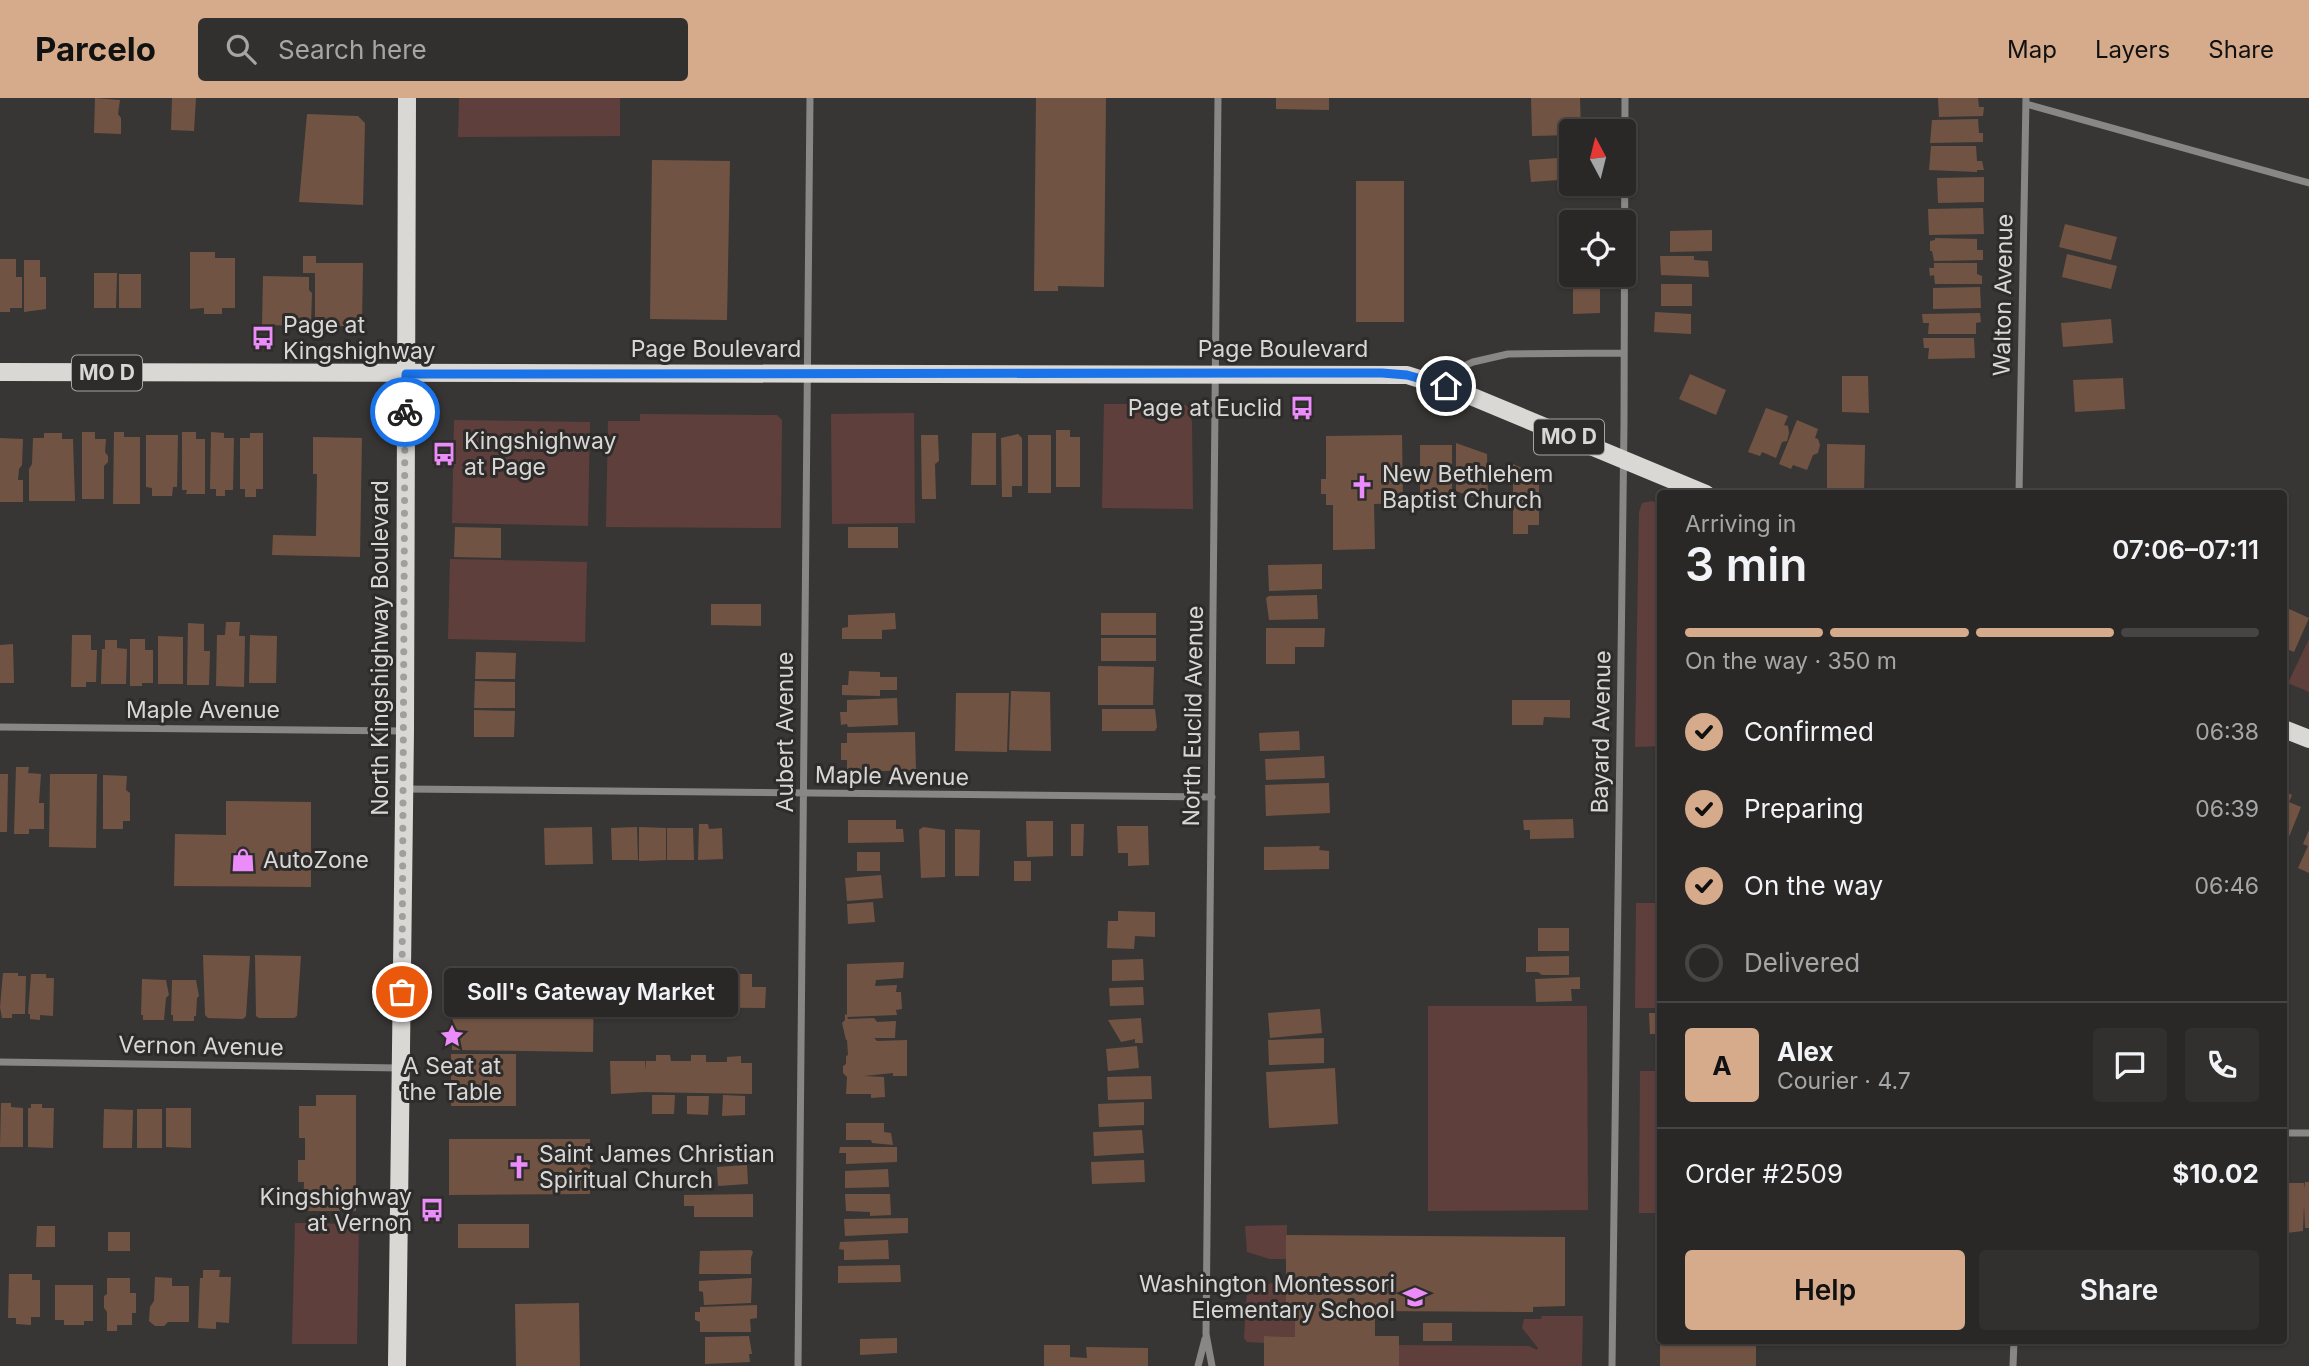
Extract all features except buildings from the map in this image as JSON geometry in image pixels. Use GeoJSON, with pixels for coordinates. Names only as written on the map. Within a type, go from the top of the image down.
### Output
{"type":"FeatureCollection","features":[{"type":"Feature","properties":{"kind":"main road","name":"North Kingshighway Boulevard"},"geometry":{"type":"LineString","coordinates":[[397,1366],[405,731],[407,98]]}},
{"type":"Feature","properties":{"kind":"main road","name":"Page Boulevard"},"geometry":{"type":"LineString","coordinates":[[0,372],[1382,373],[1431,381],[1697,490]]}},
{"type":"Feature","properties":{"kind":"main road"},"geometry":{"type":"LineString","coordinates":[[2287,730],[2309,739]]}},
{"type":"Feature","properties":{"kind":"street","name":"Aubert Avenue"},"geometry":{"type":"LineString","coordinates":[[798,1366],[810,98]]}},
{"type":"Feature","properties":{"kind":"street","name":"North Euclid Avenue"},"geometry":{"type":"LineString","coordinates":[[1212,1366],[1206,1334],[1218,98]]}},
{"type":"Feature","properties":{"kind":"street","name":"Bayard Avenue"},"geometry":{"type":"LineString","coordinates":[[1612,1366],[1625,98]]}},
{"type":"Feature","properties":{"kind":"street"},"geometry":{"type":"LineString","coordinates":[[2026,101],[2309,183]]}},
{"type":"Feature","properties":{"kind":"street","name":"Walton Avenue"},"geometry":{"type":"LineString","coordinates":[[2019,490],[2026,101]]}},
{"type":"Feature","properties":{"kind":"street"},"geometry":{"type":"LineString","coordinates":[[1431,381],[1473,362],[1508,354],[1624,353]]}},
{"type":"Feature","properties":{"kind":"street","name":"Maple Avenue"},"geometry":{"type":"LineString","coordinates":[[0,727],[405,731]]}},
{"type":"Feature","properties":{"kind":"street","name":"Maple Avenue"},"geometry":{"type":"LineString","coordinates":[[404,789],[1212,797]]}},
{"type":"Feature","properties":{"kind":"street","name":"Vernon Avenue"},"geometry":{"type":"LineString","coordinates":[[0,1062],[401,1068]]}},
{"type":"Feature","properties":{"kind":"street"},"geometry":{"type":"LineString","coordinates":[[2287,1133],[2309,1133]]}},
{"type":"Feature","properties":{"kind":"street","name":"North Euclid Avenue"},"geometry":{"type":"LineString","coordinates":[[1198,1366],[1206,1334]]}},
{"type":"Feature","properties":{"kind":"street"},"geometry":{"type":"LineString","coordinates":[[2013,1366],[2014,1344]]}},
{"type":"Feature","properties":{"kind":"shaded area"},"geometry":{"type":"Polygon","coordinates":[[[459,98],[620,98],[620,136],[458,137],[459,98]]]}},
{"type":"Feature","properties":{"kind":"shaded area"},"geometry":{"type":"Polygon","coordinates":[[[1104,404],[1188,406],[1192,422],[1193,509],[1102,508],[1104,404]]]}},
{"type":"Feature","properties":{"kind":"shaded area"},"geometry":{"type":"Polygon","coordinates":[[[914,413],[915,523],[832,524],[831,414],[914,413]]]}},
{"type":"Feature","properties":{"kind":"shaded area"},"geometry":{"type":"Polygon","coordinates":[[[640,414],[777,415],[782,420],[781,528],[606,527],[608,421],[640,421],[640,414]]]}},
{"type":"Feature","properties":{"kind":"shaded area"},"geometry":{"type":"Polygon","coordinates":[[[454,420],[590,422],[588,526],[452,523],[454,420]]]}},
{"type":"Feature","properties":{"kind":"shaded area"},"geometry":{"type":"Polygon","coordinates":[[[1652,501],[1657,503],[1657,746],[1635,747],[1639,512],[1642,503],[1652,501]]]}},
{"type":"Feature","properties":{"kind":"shaded area"},"geometry":{"type":"Polygon","coordinates":[[[450,559],[587,562],[585,642],[448,639],[450,559]]]}},
{"type":"Feature","properties":{"kind":"shaded area"},"geometry":{"type":"Polygon","coordinates":[[[2309,639],[2309,692],[2288,683],[2309,639]]]}},
{"type":"Feature","properties":{"kind":"shaded area"},"geometry":{"type":"Polygon","coordinates":[[[1636,903],[1657,903],[1657,1008],[1635,1008],[1636,903]]]}},
{"type":"Feature","properties":{"kind":"shaded area"},"geometry":{"type":"Polygon","coordinates":[[[1428,1006],[1587,1006],[1588,1210],[1428,1211],[1428,1006]]]}},
{"type":"Feature","properties":{"kind":"shaded area"},"geometry":{"type":"Polygon","coordinates":[[[1640,1071],[1657,1071],[1657,1213],[1639,1213],[1640,1071]]]}},
{"type":"Feature","properties":{"kind":"shaded area"},"geometry":{"type":"Polygon","coordinates":[[[295,1223],[359,1224],[357,1344],[292,1344],[295,1223]]]}},
{"type":"Feature","properties":{"kind":"shaded area"},"geometry":{"type":"Polygon","coordinates":[[[1287,1225],[1286,1259],[1270,1259],[1247,1252],[1245,1226],[1287,1225]]]}},
{"type":"Feature","properties":{"kind":"shaded area"},"geometry":{"type":"Polygon","coordinates":[[[1272,1283],[1286,1283],[1286,1308],[1295,1309],[1295,1337],[1264,1336],[1264,1343],[1247,1342],[1244,1338],[1247,1290],[1272,1283]]]}},
{"type":"Feature","properties":{"kind":"shaded area"},"geometry":{"type":"Polygon","coordinates":[[[1542,1316],[1583,1316],[1582,1366],[1399,1366],[1399,1345],[1529,1346],[1537,1350],[1522,1328],[1524,1319],[1541,1319],[1542,1316]]]}},
{"type":"Feature","properties":{"kind":"way so far"},"geometry":{"type":"LineString","coordinates":[[402,992],[405,412]]}},
{"type":"Feature","properties":{"kind":"place","name":"Page at Kingshighway"},"geometry":{"type":"Point","coordinates":[263,338]}},
{"type":"Feature","properties":{"kind":"place","name":"Page at Euclid"},"geometry":{"type":"Point","coordinates":[1302,408]}},
{"type":"Feature","properties":{"kind":"place","name":"Kingshighway at Page"},"geometry":{"type":"Point","coordinates":[444,454]}},
{"type":"Feature","properties":{"kind":"place","name":"New Bethlehem Baptist Church"},"geometry":{"type":"Point","coordinates":[1362,487]}},
{"type":"Feature","properties":{"kind":"place","name":"AutoZone"},"geometry":{"type":"Point","coordinates":[243,860]}},
{"type":"Feature","properties":{"kind":"place","name":"Soll's Gateway Market"},"geometry":{"type":"Point","coordinates":[402,992]}},
{"type":"Feature","properties":{"kind":"place","name":"A Seat at the Table"},"geometry":{"type":"Point","coordinates":[452,1036]}},
{"type":"Feature","properties":{"kind":"place","name":"Saint James Christian Spiritual Church"},"geometry":{"type":"Point","coordinates":[519,1167]}},
{"type":"Feature","properties":{"kind":"place","name":"Kingshighway at Vernon"},"geometry":{"type":"Point","coordinates":[432,1210]}},
{"type":"Feature","properties":{"kind":"place","name":"Washington Montessori Elementary School"},"geometry":{"type":"Point","coordinates":[1415,1297]}},
{"type":"Feature","properties":{"kind":"route"},"geometry":{"type":"LineString","coordinates":[[405,412],[406,374],[1382,373],[1407,375],[1446,386]]}}]}
